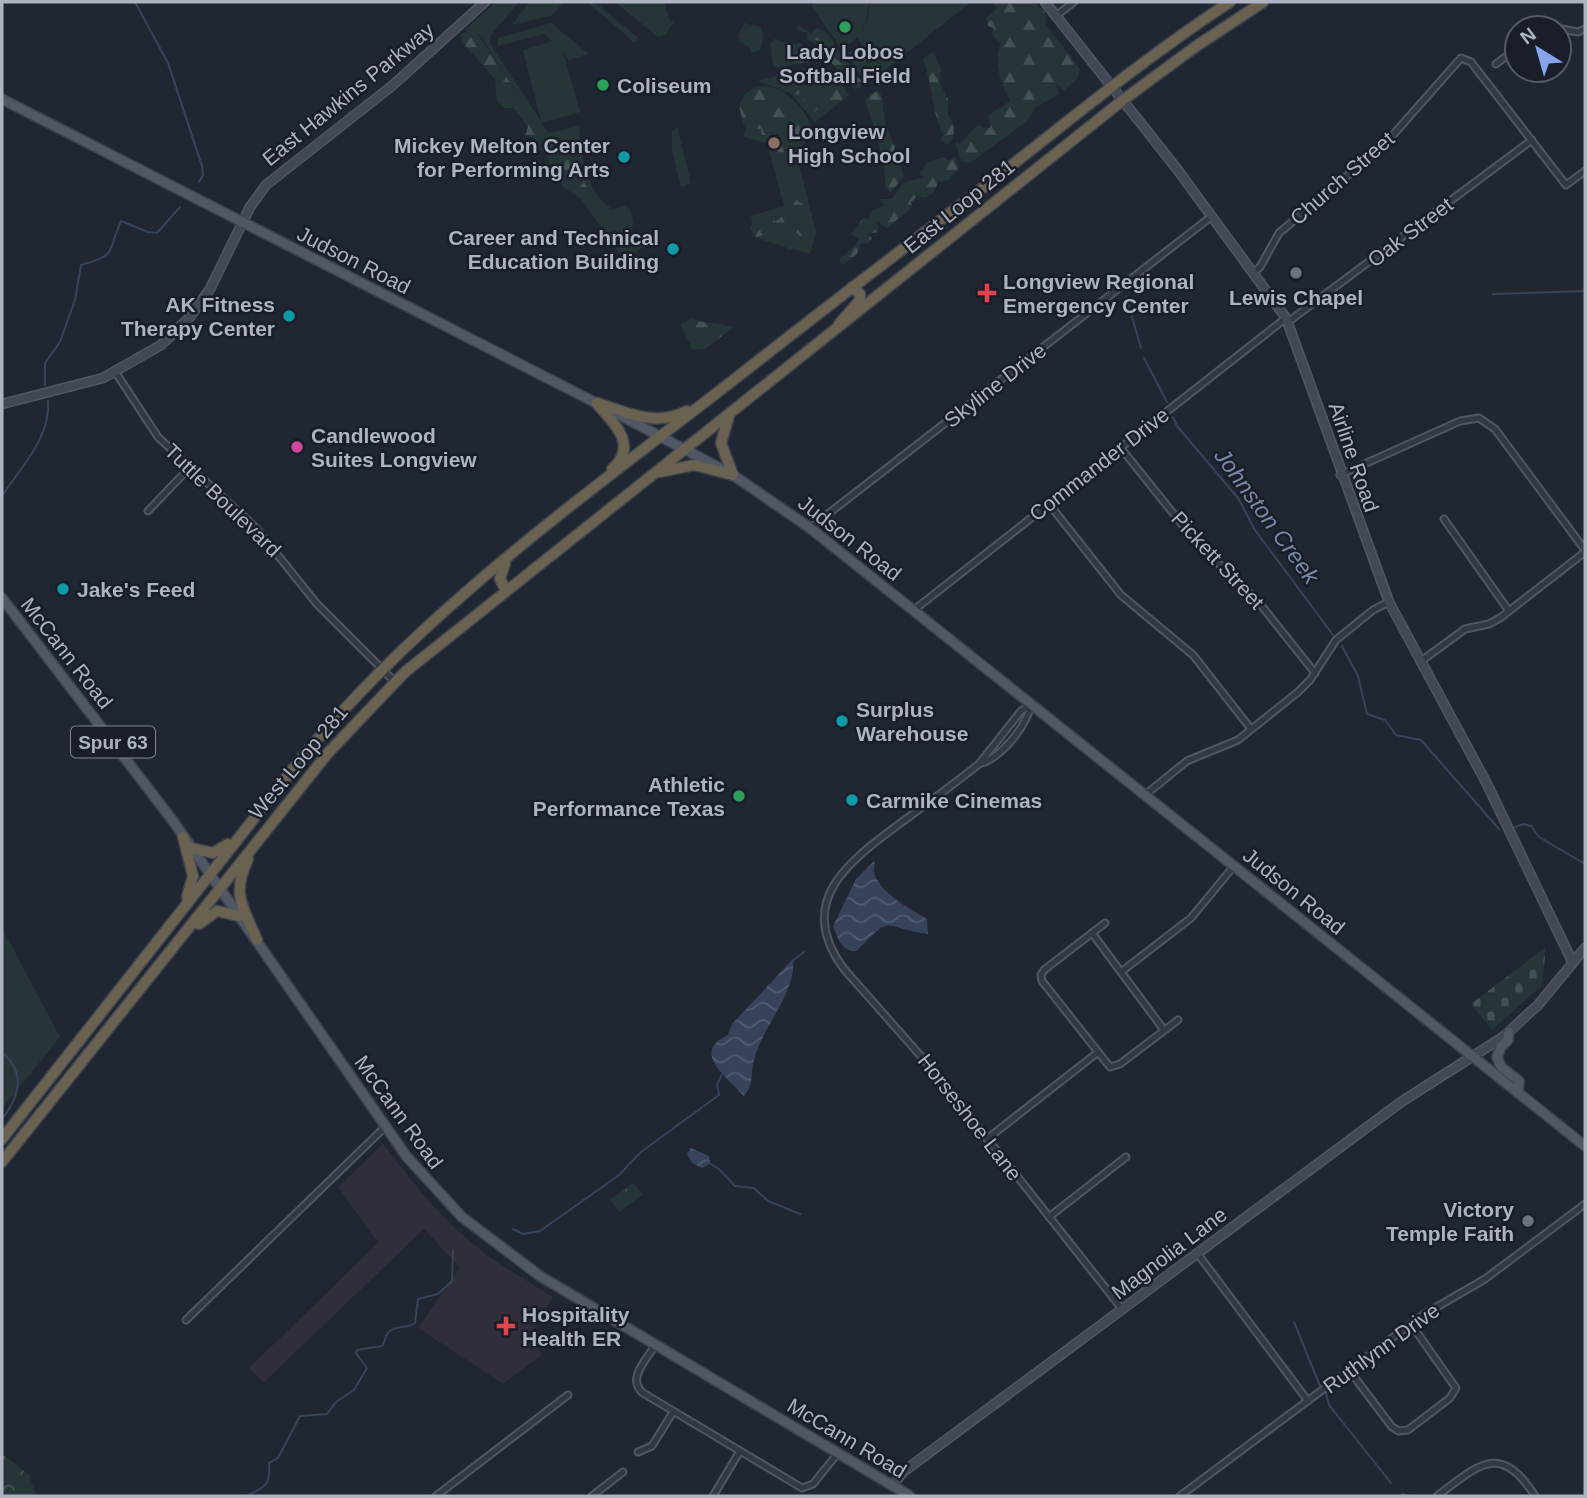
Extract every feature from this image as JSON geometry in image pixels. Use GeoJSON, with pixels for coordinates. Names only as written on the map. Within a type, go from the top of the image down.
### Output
{"type":"FeatureCollection","features":[{"type":"Feature","properties":{"kind":"highway","name":"East Loop 281"},"geometry":{"type":"LineString","coordinates":[[662,436],[1112,86],[1230,2]]}},
{"type":"Feature","properties":{"kind":"highway","name":"East Loop 281"},"geometry":{"type":"LineString","coordinates":[[686,448],[1124,100],[1195,47],[1263,2]]}},
{"type":"Feature","properties":{"kind":"highway"},"geometry":{"type":"LineString","coordinates":[[830,335],[860,300],[860,294],[852,287]]}},
{"type":"Feature","properties":{"kind":"highway"},"geometry":{"type":"LineString","coordinates":[[597,403],[662,420],[706,402]]}},
{"type":"Feature","properties":{"kind":"highway"},"geometry":{"type":"LineString","coordinates":[[590,494],[619,463],[625,449],[620,430],[597,403]]}},
{"type":"Feature","properties":{"kind":"highway"},"geometry":{"type":"LineString","coordinates":[[730,414],[721,443],[733,475]]}},
{"type":"Feature","properties":{"kind":"highway","name":"West Loop 281"},"geometry":{"type":"LineString","coordinates":[[2,1139],[314,743],[383,670],[509,557],[662,436]]}},
{"type":"Feature","properties":{"kind":"highway","name":"West Loop 281"},"geometry":{"type":"LineString","coordinates":[[2,1163],[328,753],[395,682],[506,590],[686,448]]}},
{"type":"Feature","properties":{"kind":"highway"},"geometry":{"type":"LineString","coordinates":[[650,477],[689,465],[733,475]]}},
{"type":"Feature","properties":{"kind":"highway"},"geometry":{"type":"LineString","coordinates":[[506,590],[500,576],[509,557]]}},
{"type":"Feature","properties":{"kind":"highway"},"geometry":{"type":"LineString","coordinates":[[191,848],[215,853],[245,830]]}},
{"type":"Feature","properties":{"kind":"highway"},"geometry":{"type":"LineString","coordinates":[[179,914],[194,878],[183,837]]}},
{"type":"Feature","properties":{"kind":"highway"},"geometry":{"type":"LineString","coordinates":[[257,842],[238,884],[257,940]]}},
{"type":"Feature","properties":{"kind":"highway"},"geometry":{"type":"LineString","coordinates":[[180,940],[215,911],[239,916]]}},
{"type":"Feature","properties":{"kind":"highway"},"geometry":{"type":"LineString","coordinates":[[83,1062],[80,1052],[100,1025],[99,1016]]}},
{"type":"Feature","properties":{"kind":"highway"},"geometry":{"type":"LineString","coordinates":[[17,1143],[19,1130],[44,1100],[39,1092]]}},
{"type":"Feature","properties":{"kind":"main road","name":"East Hawkins Parkway"},"geometry":{"type":"LineString","coordinates":[[2,404],[86,384],[116,373],[161,345],[196,309],[210,289],[243,222],[270,180],[393,85],[485,2]]}},
{"type":"Feature","properties":{"kind":"main road","name":"Airline Road"},"geometry":{"type":"LineString","coordinates":[[1045,2],[1212,215],[1287,320],[1340,475],[1389,602],[1486,782],[1572,961]]}},
{"type":"Feature","properties":{"kind":"main road","name":"Judson Road"},"geometry":{"type":"LineString","coordinates":[[2,99],[686,448],[733,475],[810,528],[1585,1146]]}},
{"type":"Feature","properties":{"kind":"main road","name":"McCann Road"},"geometry":{"type":"LineString","coordinates":[[2,598],[191,848],[385,1127],[443,1198],[483,1235],[540,1276],[910,1496]]}},
{"type":"Feature","properties":{"kind":"main road","name":"Magnolia Lane"},"geometry":{"type":"LineString","coordinates":[[892,1486],[903,1472],[1401,1102],[1509,1032],[1543,999],[1585,948]]}},
{"type":"Feature","properties":{"kind":"main road"},"geometry":{"type":"LineString","coordinates":[[1509,1032],[1508,1040],[1497,1057],[1501,1067],[1519,1081],[1518,1093]]}},
{"type":"Feature","properties":{"kind":"street"},"geometry":{"type":"LineString","coordinates":[[1057,15],[1074,2]]}},
{"type":"Feature","properties":{"kind":"street","name":"Church Street"},"geometry":{"type":"LineString","coordinates":[[1254,272],[1282,229],[1380,149],[1457,61],[1464,58],[1471,62],[1532,140]]}},
{"type":"Feature","properties":{"kind":"street"},"geometry":{"type":"LineString","coordinates":[[1496,64],[1503,59]]}},
{"type":"Feature","properties":{"kind":"street"},"geometry":{"type":"LineString","coordinates":[[1532,140],[1566,185],[1585,170]]}},
{"type":"Feature","properties":{"kind":"street","name":"Oak Street"},"geometry":{"type":"LineString","coordinates":[[1287,320],[1532,140]]}},
{"type":"Feature","properties":{"kind":"street","name":"Skyline Drive"},"geometry":{"type":"LineString","coordinates":[[810,528],[1212,215]]}},
{"type":"Feature","properties":{"kind":"street","name":"Commander Drive"},"geometry":{"type":"LineString","coordinates":[[914,610],[1287,320]]}},
{"type":"Feature","properties":{"kind":"street","name":"Tuttle Boulevard"},"geometry":{"type":"LineString","coordinates":[[116,373],[151,428],[189,468],[265,537],[312,599],[395,682]]}},
{"type":"Feature","properties":{"kind":"street"},"geometry":{"type":"LineString","coordinates":[[1340,475],[1464,419],[1483,420],[1497,432],[1585,551],[1509,611],[1491,623],[1465,629],[1420,662]]}},
{"type":"Feature","properties":{"kind":"street","name":"Pickett Street"},"geometry":{"type":"LineString","coordinates":[[1121,447],[1196,543],[1256,599],[1315,673]]}},
{"type":"Feature","properties":{"kind":"street"},"geometry":{"type":"LineString","coordinates":[[148,512],[189,468]]}},
{"type":"Feature","properties":{"kind":"street"},"geometry":{"type":"LineString","coordinates":[[1049,504],[1124,599],[1193,655],[1251,729]]}},
{"type":"Feature","properties":{"kind":"street"},"geometry":{"type":"LineString","coordinates":[[1444,519],[1509,611]]}},
{"type":"Feature","properties":{"kind":"street"},"geometry":{"type":"LineString","coordinates":[[1145,794],[1182,764],[1230,745],[1302,690],[1340,636],[1376,608],[1389,602]]}},
{"type":"Feature","properties":{"kind":"street","name":"Horseshoe Lane"},"geometry":{"type":"LineString","coordinates":[[1032,704],[1029,717],[988,762],[979,764],[849,863],[832,889],[826,923],[831,946],[844,969],[903,1033],[1122,1309]]}},
{"type":"Feature","properties":{"kind":"street"},"geometry":{"type":"LineString","coordinates":[[1121,972],[1191,918],[1234,866]]}},
{"type":"Feature","properties":{"kind":"street"},"geometry":{"type":"LineString","coordinates":[[1105,923],[1041,975],[1097,1053],[1108,1066],[1113,1067],[1178,1020]]}},
{"type":"Feature","properties":{"kind":"street"},"geometry":{"type":"LineString","coordinates":[[1092,933],[1164,1030]]}},
{"type":"Feature","properties":{"kind":"street"},"geometry":{"type":"LineString","coordinates":[[987,1139],[1097,1053]]}},
{"type":"Feature","properties":{"kind":"street"},"geometry":{"type":"LineString","coordinates":[[186,1320],[385,1127]]}},
{"type":"Feature","properties":{"kind":"street"},"geometry":{"type":"LineString","coordinates":[[1049,1217],[1126,1157]]}},
{"type":"Feature","properties":{"kind":"street","name":"Ruthlynn Drive"},"geometry":{"type":"LineString","coordinates":[[1180,1496],[1411,1324],[1485,1279],[1585,1204]]}},
{"type":"Feature","properties":{"kind":"street"},"geometry":{"type":"LineString","coordinates":[[1197,1254],[1308,1401]]}},
{"type":"Feature","properties":{"kind":"street"},"geometry":{"type":"LineString","coordinates":[[1349,1370],[1397,1431],[1408,1430],[1455,1393],[1455,1384],[1411,1324]]}},
{"type":"Feature","properties":{"kind":"street"},"geometry":{"type":"LineString","coordinates":[[656,1344],[634,1384],[673,1412],[804,1489],[823,1474],[838,1453]]}},
{"type":"Feature","properties":{"kind":"street"},"geometry":{"type":"LineString","coordinates":[[436,1496],[568,1395]]}},
{"type":"Feature","properties":{"kind":"street"},"geometry":{"type":"LineString","coordinates":[[638,1452],[652,1446],[673,1412]]}},
{"type":"Feature","properties":{"kind":"street"},"geometry":{"type":"LineString","coordinates":[[713,1496],[740,1451]]}},
{"type":"Feature","properties":{"kind":"street"},"geometry":{"type":"LineString","coordinates":[[1437,1496],[1479,1465],[1491,1462],[1513,1469],[1535,1496]]}},
{"type":"Feature","properties":{"kind":"street"},"geometry":{"type":"LineString","coordinates":[[592,1496],[623,1472]]}},
{"type":"Feature","properties":{"kind":"shaded area"},"geometry":{"type":"Polygon","coordinates":[[[383,1144],[424,1196],[455,1228],[489,1257],[553,1297],[530,1334],[542,1355],[503,1384],[418,1328],[460,1268],[424,1229],[264,1382],[249,1368],[378,1243],[338,1187],[383,1144]]]}},
{"type":"Feature","properties":{"kind":"green space"},"geometry":{"type":"Polygon","coordinates":[[[496,2],[519,2],[491,35],[490,44],[541,121],[523,50],[553,41],[544,34],[498,46],[498,38],[551,23],[589,54],[569,60],[563,51],[580,112],[542,123],[548,133],[579,126],[586,172],[596,193],[612,209],[624,206],[630,209],[633,221],[631,235],[643,247],[633,254],[629,266],[581,199],[587,189],[571,146],[546,138],[479,34],[470,37],[465,30],[496,2]]]}},
{"type":"Feature","properties":{"kind":"green space"},"geometry":{"type":"Polygon","coordinates":[[[529,2],[563,2],[553,15],[512,25],[529,2]]]}},
{"type":"Feature","properties":{"kind":"green space"},"geometry":{"type":"Polygon","coordinates":[[[587,2],[595,2],[638,38],[634,42],[587,2]]]}},
{"type":"Feature","properties":{"kind":"green space"},"geometry":{"type":"Polygon","coordinates":[[[615,2],[664,2],[669,20],[674,22],[665,35],[658,37],[615,2]]]}},
{"type":"Feature","properties":{"kind":"green space"},"geometry":{"type":"Polygon","coordinates":[[[813,2],[869,2],[860,35],[868,18],[870,2],[971,2],[867,84],[846,54],[861,45],[858,37],[842,49],[812,7],[813,2]]]}},
{"type":"Feature","properties":{"kind":"green space"},"geometry":{"type":"Polygon","coordinates":[[[993,2],[1034,2],[1045,12],[1046,25],[1080,69],[1077,79],[1064,90],[1056,84],[1059,94],[1036,107],[1027,121],[970,163],[961,161],[955,142],[960,144],[978,125],[987,129],[991,127],[988,116],[1010,101],[998,65],[1001,43],[991,34],[994,28],[988,26],[986,18],[997,9],[993,2]]]}},
{"type":"Feature","properties":{"kind":"green space"},"geometry":{"type":"Polygon","coordinates":[[[744,23],[760,27],[764,35],[760,50],[751,53],[749,47],[740,42],[738,36],[744,23]]]}},
{"type":"Feature","properties":{"kind":"green space"},"geometry":{"type":"Polygon","coordinates":[[[798,25],[811,33],[817,28],[825,32],[863,83],[854,89],[819,46],[806,39],[808,33],[796,30],[798,25]]]}},
{"type":"Feature","properties":{"kind":"green space"},"geometry":{"type":"Polygon","coordinates":[[[467,32],[470,37],[478,34],[546,137],[552,136],[571,146],[588,189],[581,199],[563,187],[557,167],[549,163],[547,154],[538,148],[535,138],[525,136],[528,127],[514,108],[504,108],[497,101],[495,79],[462,42],[461,34],[467,32]]]}},
{"type":"Feature","properties":{"kind":"green space"},"geometry":{"type":"Polygon","coordinates":[[[815,34],[828,34],[833,41],[832,56],[862,81],[861,87],[856,89],[835,67],[826,55],[821,41],[814,40],[815,34]]]}},
{"type":"Feature","properties":{"kind":"green space"},"geometry":{"type":"Polygon","coordinates":[[[774,39],[804,46],[816,52],[819,58],[778,68],[773,64],[770,44],[774,39]]]}},
{"type":"Feature","properties":{"kind":"green space"},"geometry":{"type":"Polygon","coordinates":[[[799,42],[809,51],[808,63],[775,61],[779,49],[785,53],[799,42]]]}},
{"type":"Feature","properties":{"kind":"green space"},"geometry":{"type":"Polygon","coordinates":[[[933,52],[941,69],[939,81],[948,99],[948,116],[954,125],[953,138],[947,145],[941,140],[943,133],[937,119],[923,59],[933,52]]]}},
{"type":"Feature","properties":{"kind":"green space"},"geometry":{"type":"Polygon","coordinates":[[[822,65],[830,69],[849,95],[815,122],[791,94],[758,81],[822,65]]]}},
{"type":"Feature","properties":{"kind":"green space"},"geometry":{"type":"Polygon","coordinates":[[[813,67],[820,77],[829,74],[834,78],[834,88],[844,88],[846,93],[842,102],[827,101],[821,91],[809,92],[809,98],[821,99],[821,106],[814,112],[801,101],[806,96],[802,91],[797,95],[784,89],[785,76],[813,67]]]}},
{"type":"Feature","properties":{"kind":"green space"},"geometry":{"type":"Polygon","coordinates":[[[756,87],[767,96],[777,92],[782,95],[802,129],[804,134],[795,141],[792,154],[780,157],[774,143],[762,140],[761,129],[744,126],[739,106],[745,94],[756,87]]]}},
{"type":"Feature","properties":{"kind":"green space"},"geometry":{"type":"Polygon","coordinates":[[[755,88],[775,88],[796,102],[806,115],[812,130],[797,156],[816,233],[810,254],[756,238],[751,216],[784,206],[767,143],[743,137],[743,108],[748,96],[755,88]]]}},
{"type":"Feature","properties":{"kind":"green space"},"geometry":{"type":"Polygon","coordinates":[[[878,90],[882,97],[885,123],[895,148],[892,157],[901,167],[903,177],[891,192],[885,187],[882,156],[865,100],[878,90]]]}},
{"type":"Feature","properties":{"kind":"green space"},"geometry":{"type":"Polygon","coordinates":[[[677,127],[691,183],[683,187],[680,185],[672,150],[672,132],[677,127]]]}},
{"type":"Feature","properties":{"kind":"green space"},"geometry":{"type":"Polygon","coordinates":[[[943,157],[949,160],[955,157],[959,167],[949,180],[938,182],[934,192],[925,198],[918,196],[911,202],[912,207],[887,228],[877,221],[879,232],[867,234],[872,238],[867,244],[861,243],[857,254],[842,265],[839,260],[860,240],[851,234],[863,218],[869,219],[873,210],[884,206],[880,199],[892,199],[903,183],[924,177],[920,174],[927,163],[943,157]]]}},
{"type":"Feature","properties":{"kind":"green space"},"geometry":{"type":"Polygon","coordinates":[[[796,200],[806,206],[807,224],[814,226],[816,232],[812,237],[800,236],[794,231],[790,241],[796,247],[789,250],[775,239],[768,242],[764,235],[755,237],[750,229],[754,220],[762,220],[772,215],[775,222],[789,212],[796,200]]]}},
{"type":"Feature","properties":{"kind":"green space"},"geometry":{"type":"Polygon","coordinates":[[[691,319],[733,328],[705,349],[693,350],[680,324],[691,319]]]}},
{"type":"Feature","properties":{"kind":"green space"},"geometry":{"type":"Polygon","coordinates":[[[2,928],[60,1037],[2,1109],[2,928]]]}},
{"type":"Feature","properties":{"kind":"green space"},"geometry":{"type":"Polygon","coordinates":[[[1546,947],[1542,985],[1492,1030],[1471,1004],[1546,947]]]}},
{"type":"Feature","properties":{"kind":"green space"},"geometry":{"type":"Polygon","coordinates":[[[633,1183],[642,1195],[619,1212],[610,1200],[633,1183]]]}},
{"type":"Feature","properties":{"kind":"green space"},"geometry":{"type":"Polygon","coordinates":[[[2,1454],[29,1475],[36,1496],[2,1496],[2,1454]]]}},
{"type":"Feature","properties":{"kind":"water"},"geometry":{"type":"Polygon","coordinates":[[[874,861],[874,871],[881,886],[927,919],[928,934],[895,926],[883,927],[857,951],[852,951],[844,947],[833,926],[856,879],[874,861]]]}},
{"type":"Feature","properties":{"kind":"water"},"geometry":{"type":"Polygon","coordinates":[[[793,959],[790,984],[758,1048],[751,1083],[744,1096],[715,1065],[712,1049],[728,1035],[732,1024],[793,959]]]}},
{"type":"Feature","properties":{"kind":"water"},"geometry":{"type":"Polygon","coordinates":[[[691,1148],[709,1156],[710,1164],[702,1168],[692,1163],[687,1154],[691,1148]]]}},
{"type":"Feature","properties":{"kind":"waterway"},"geometry":{"type":"LineString","coordinates":[[135,2],[168,63],[202,166],[203,175],[199,182]]}},
{"type":"Feature","properties":{"kind":"waterway"},"geometry":{"type":"LineString","coordinates":[[45,385],[45,363],[60,342],[75,300],[81,265],[101,258],[110,251],[121,221],[157,233],[180,207]]}},
{"type":"Feature","properties":{"kind":"waterway"},"geometry":{"type":"LineString","coordinates":[[1493,294],[1585,291]]}},
{"type":"Feature","properties":{"kind":"waterway","name":"Johnston Creek"},"geometry":{"type":"LineString","coordinates":[[1126,296],[1141,348]]}},
{"type":"Feature","properties":{"kind":"waterway","name":"Johnston Creek"},"geometry":{"type":"LineString","coordinates":[[1144,358],[1167,402]]}},
{"type":"Feature","properties":{"kind":"waterway"},"geometry":{"type":"LineString","coordinates":[[2,496],[40,439],[48,414],[48,401]]}},
{"type":"Feature","properties":{"kind":"waterway","name":"Johnston Creek"},"geometry":{"type":"LineString","coordinates":[[1173,417],[1177,426],[1238,498],[1255,530],[1333,635]]}},
{"type":"Feature","properties":{"kind":"waterway","name":"Johnston Creek"},"geometry":{"type":"LineString","coordinates":[[1342,646],[1358,676],[1367,714],[1385,720],[1396,735],[1421,740],[1499,829]]}},
{"type":"Feature","properties":{"kind":"waterway","name":"Johnston Creek"},"geometry":{"type":"LineString","coordinates":[[1515,827],[1524,824],[1531,826],[1539,837],[1585,864]]}},
{"type":"Feature","properties":{"kind":"waterway"},"geometry":{"type":"LineString","coordinates":[[792,961],[804,952]]}},
{"type":"Feature","properties":{"kind":"waterway"},"geometry":{"type":"LineString","coordinates":[[2,1053],[15,1069],[18,1085],[13,1102],[2,1119]]}},
{"type":"Feature","properties":{"kind":"waterway"},"geometry":{"type":"LineString","coordinates":[[513,1229],[523,1234],[540,1231],[619,1175],[641,1152],[719,1095],[717,1085],[723,1072]]}},
{"type":"Feature","properties":{"kind":"waterway"},"geometry":{"type":"LineString","coordinates":[[708,1162],[735,1186],[754,1188],[768,1201],[800,1214]]}},
{"type":"Feature","properties":{"kind":"waterway"},"geometry":{"type":"LineString","coordinates":[[246,1496],[268,1481],[269,1463],[278,1458],[300,1416],[327,1414],[336,1402],[354,1390],[367,1368],[356,1353],[357,1350],[382,1346],[389,1331],[415,1323],[418,1299],[438,1294],[452,1281],[453,1250]]}},
{"type":"Feature","properties":{"kind":"waterway"},"geometry":{"type":"LineString","coordinates":[[1294,1322],[1320,1386]]}},
{"type":"Feature","properties":{"kind":"waterway"},"geometry":{"type":"LineString","coordinates":[[1326,1393],[1329,1405],[1391,1483]]}},
{"type":"Feature","properties":{"kind":"waterway"},"geometry":{"type":"LineString","coordinates":[[1402,1494],[1409,1496]]}},
{"type":"Feature","properties":{"kind":"place","name":"Lady Lobos Softball Field"},"geometry":{"type":"Point","coordinates":[845,27]}},
{"type":"Feature","properties":{"kind":"place","name":"Coliseum"},"geometry":{"type":"Point","coordinates":[603,85]}},
{"type":"Feature","properties":{"kind":"place","name":"Longview High School"},"geometry":{"type":"Point","coordinates":[774,143]}},
{"type":"Feature","properties":{"kind":"place","name":"Mickey Melton Center for Performing Arts"},"geometry":{"type":"Point","coordinates":[624,157]}},
{"type":"Feature","properties":{"kind":"place","name":"Career and Technical Education Building"},"geometry":{"type":"Point","coordinates":[673,249]}},
{"type":"Feature","properties":{"kind":"place","name":"Lewis Chapel"},"geometry":{"type":"Point","coordinates":[1296,273]}},
{"type":"Feature","properties":{"kind":"place","name":"Longview Regional Emergency Center"},"geometry":{"type":"Point","coordinates":[987,293]}},
{"type":"Feature","properties":{"kind":"place","name":"AK Fitness Therapy Center"},"geometry":{"type":"Point","coordinates":[289,316]}},
{"type":"Feature","properties":{"kind":"place","name":"Candlewood Suites Longview"},"geometry":{"type":"Point","coordinates":[297,447]}},
{"type":"Feature","properties":{"kind":"place","name":"Jake's Feed"},"geometry":{"type":"Point","coordinates":[63,589]}},
{"type":"Feature","properties":{"kind":"place","name":"Surplus Warehouse"},"geometry":{"type":"Point","coordinates":[842,721]}},
{"type":"Feature","properties":{"kind":"place","name":"Athletic Performance Texas"},"geometry":{"type":"Point","coordinates":[739,796]}},
{"type":"Feature","properties":{"kind":"place","name":"Carmike Cinemas"},"geometry":{"type":"Point","coordinates":[852,800]}},
{"type":"Feature","properties":{"kind":"place","name":"Victory Temple Faith"},"geometry":{"type":"Point","coordinates":[1528,1221]}},
{"type":"Feature","properties":{"kind":"place","name":"Hospitality Health ER"},"geometry":{"type":"Point","coordinates":[506,1326]}}]}
